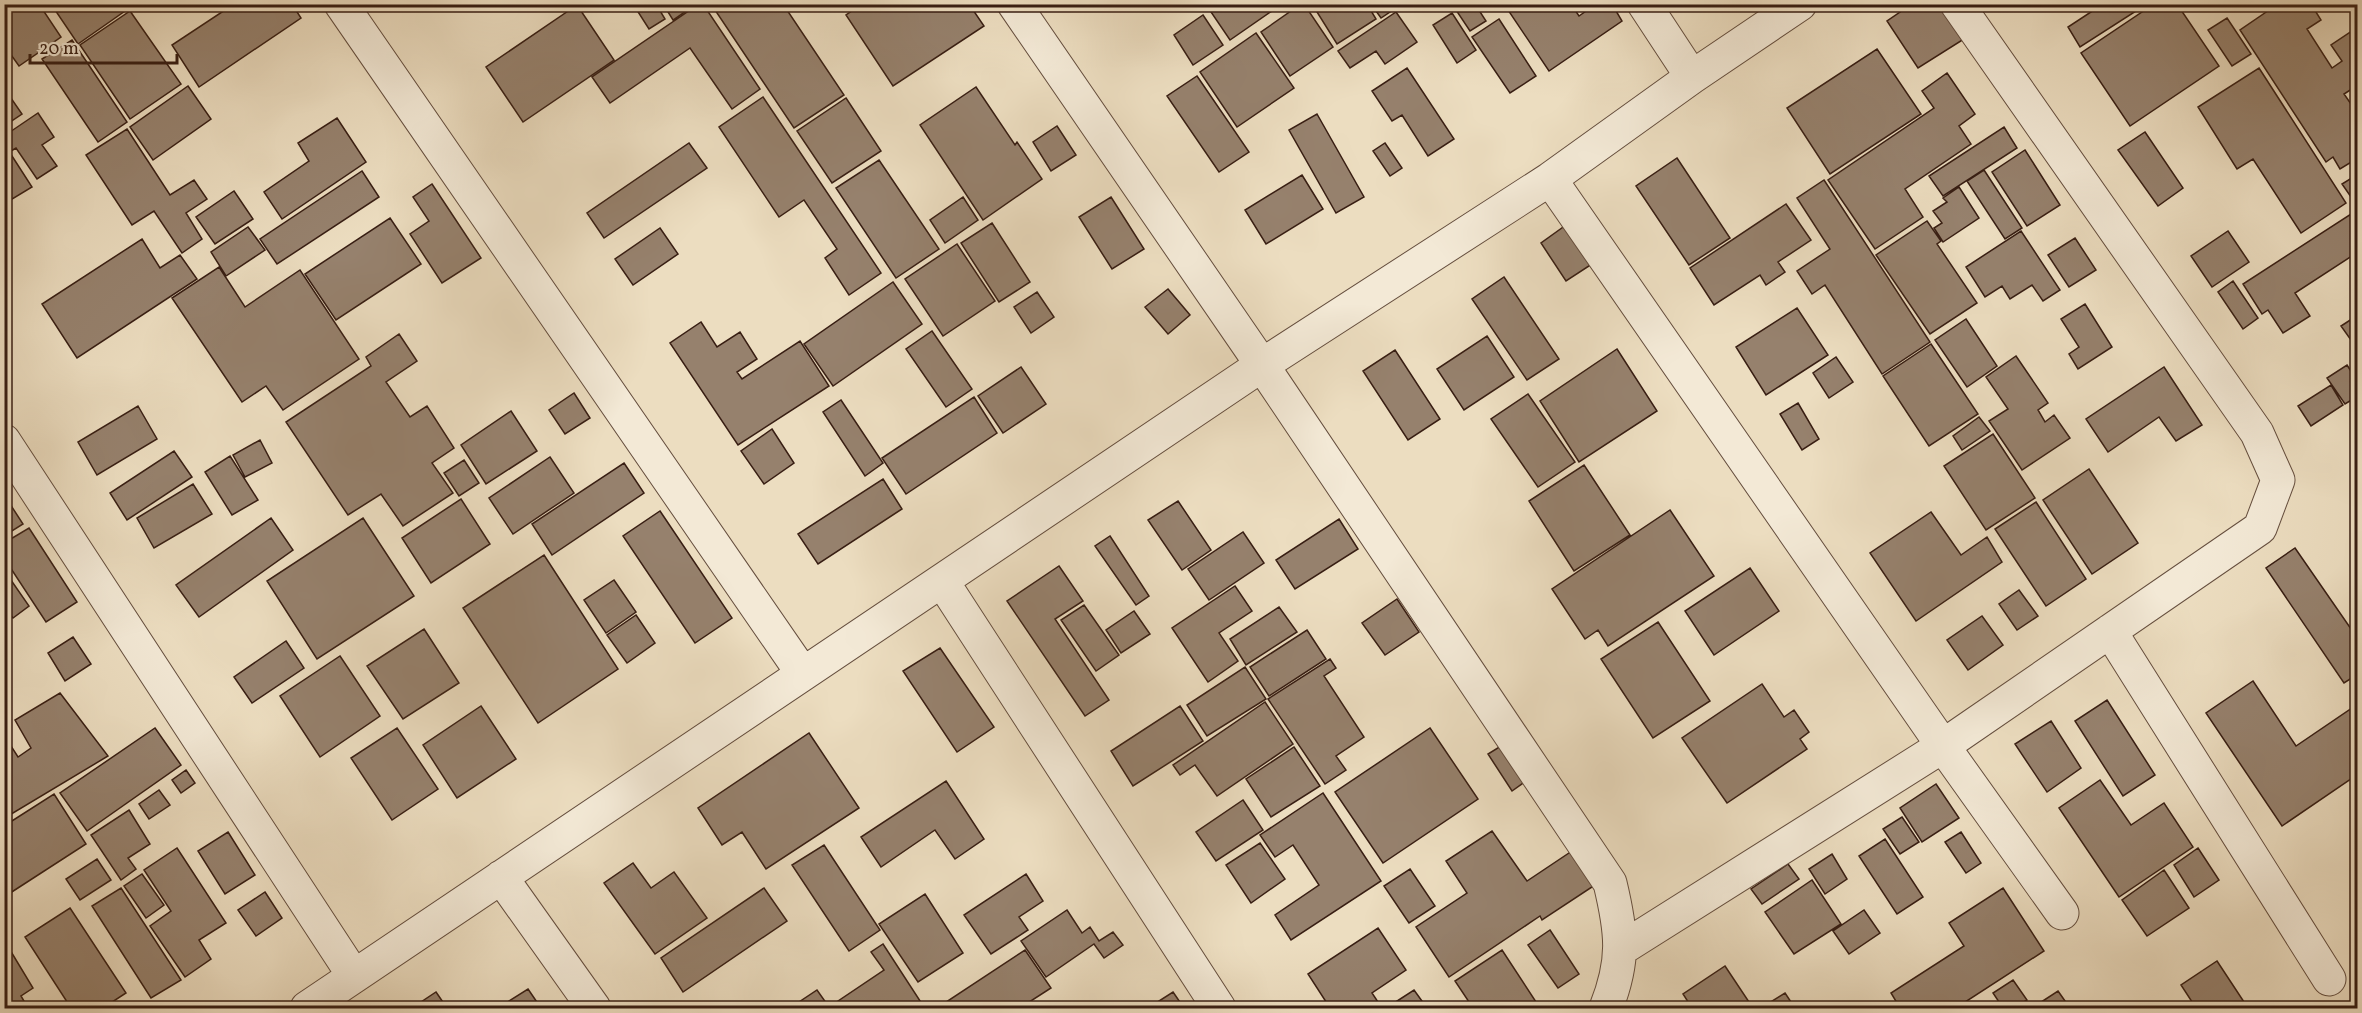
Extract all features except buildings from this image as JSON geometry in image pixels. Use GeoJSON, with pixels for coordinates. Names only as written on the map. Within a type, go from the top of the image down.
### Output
{"type":"FeatureCollection","features":[{"type":"Feature","properties":{"kind":"street"},"geometry":{"type":"LineString","coordinates":[[341,4],[803,674]]}},
{"type":"Feature","properties":{"kind":"street"},"geometry":{"type":"LineString","coordinates":[[1014,4],[1262,365],[1610,884],[1619,921],[1621,949],[1616,983],[1606,1008]]}},
{"type":"Feature","properties":{"kind":"street"},"geometry":{"type":"LineString","coordinates":[[1644,4],[1692,77]]}},
{"type":"Feature","properties":{"kind":"street"},"geometry":{"type":"LineString","coordinates":[[307,1008],[1262,365],[1550,179],[1692,77],[1800,4]]}},
{"type":"Feature","properties":{"kind":"street"},"geometry":{"type":"LineString","coordinates":[[1621,949],[1943,746],[2260,528],[2278,480],[2257,433],[1958,4]]}},
{"type":"Feature","properties":{"kind":"street"},"geometry":{"type":"LineString","coordinates":[[1550,179],[1943,746],[2062,913]]}},
{"type":"Feature","properties":{"kind":"street"},"geometry":{"type":"LineString","coordinates":[[4,441],[354,976]]}},
{"type":"Feature","properties":{"kind":"street"},"geometry":{"type":"LineString","coordinates":[[942,581],[1219,1008]]}},
{"type":"Feature","properties":{"kind":"street"},"geometry":{"type":"LineString","coordinates":[[2110,631],[2329,979]]}},
{"type":"Feature","properties":{"kind":"street"},"geometry":{"type":"LineString","coordinates":[[501,878],[594,1008]]}}]}
